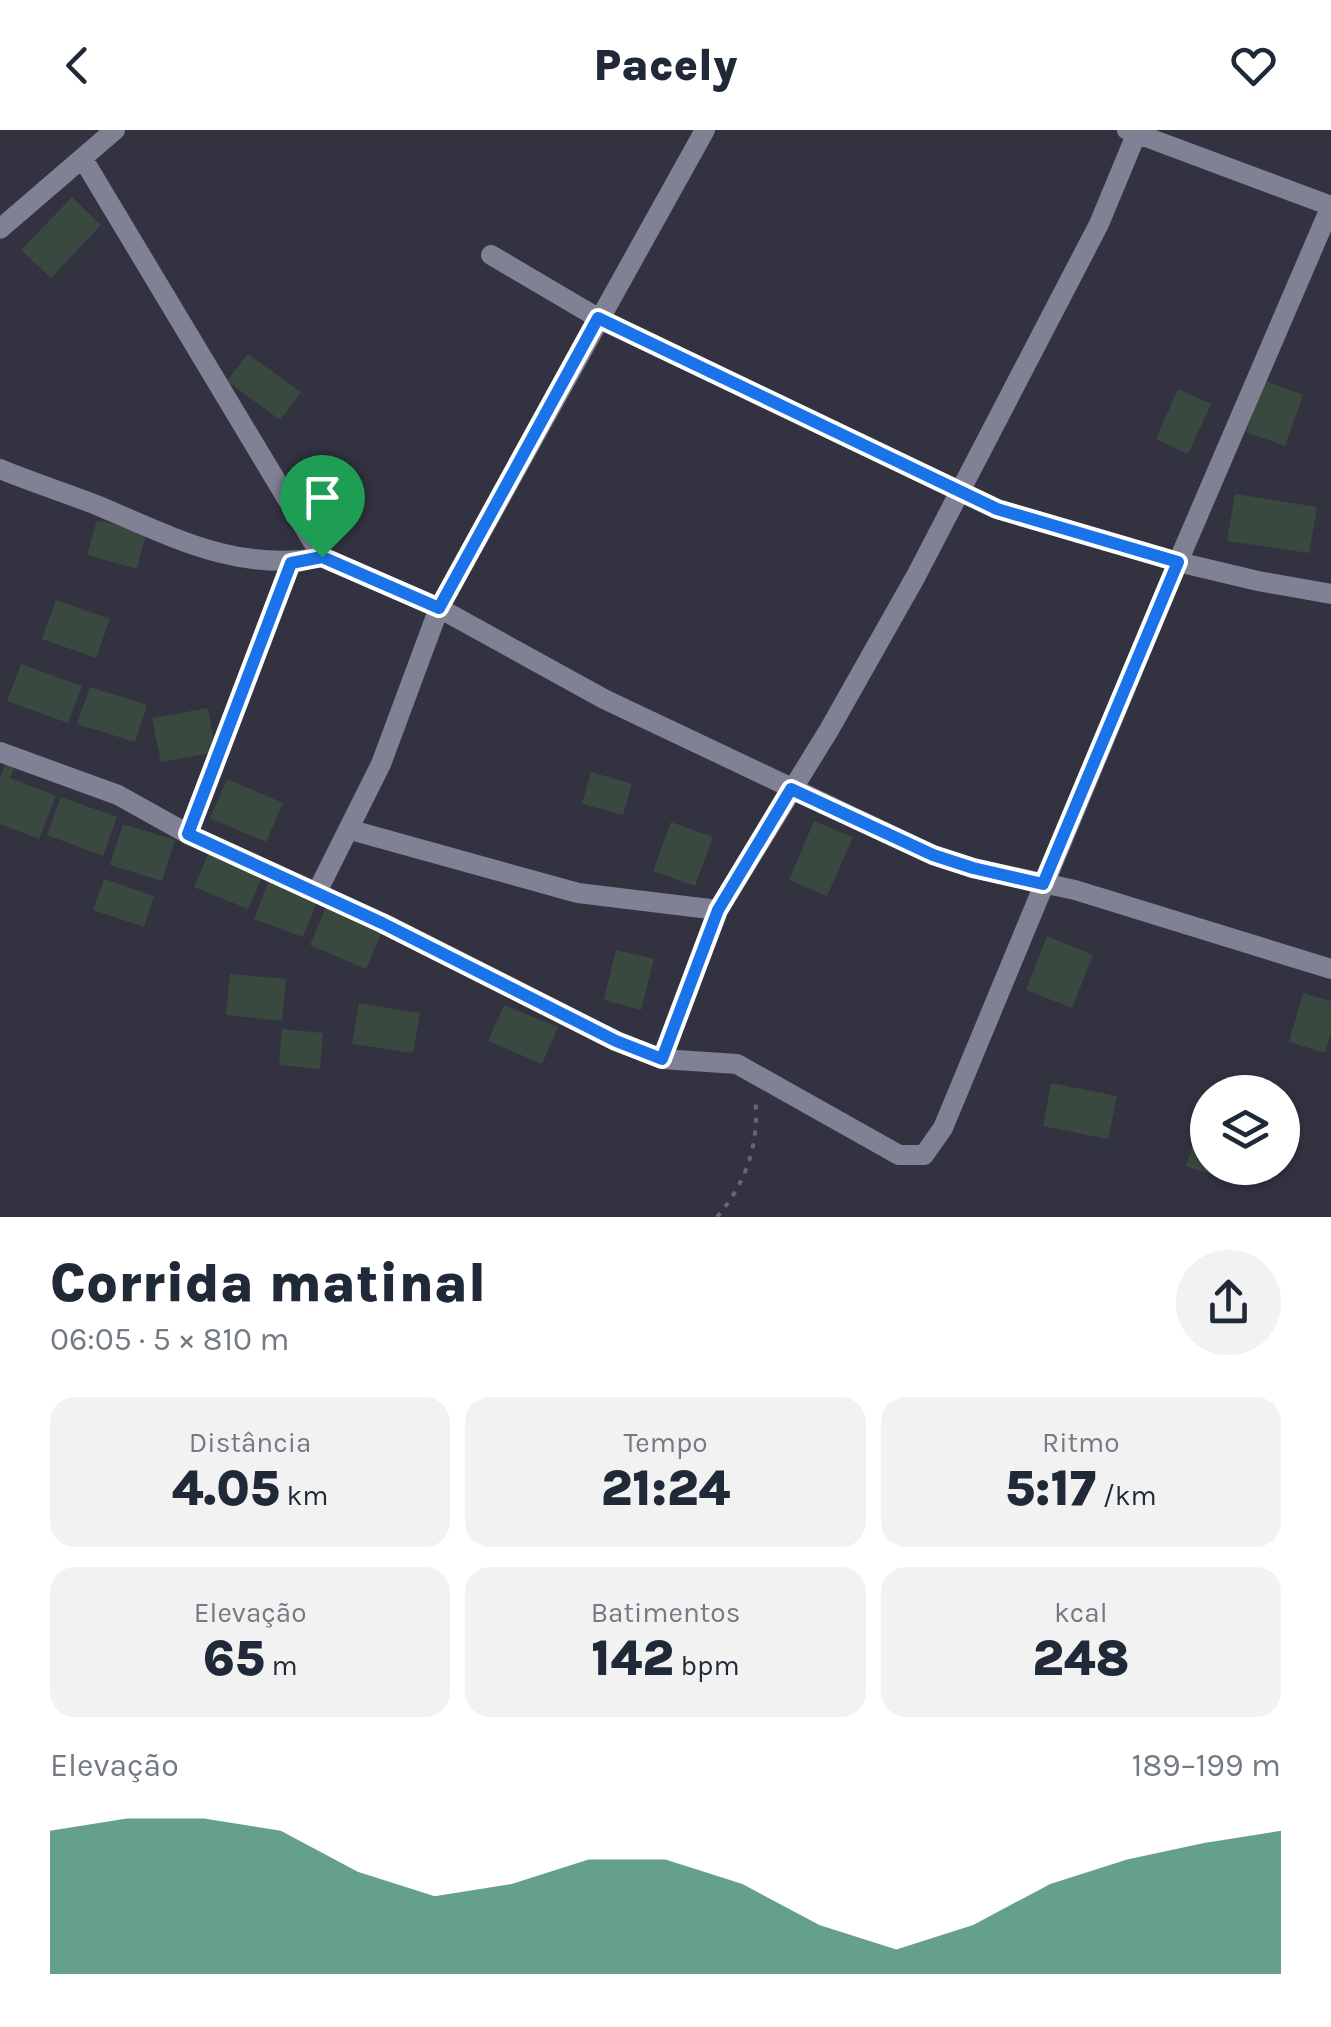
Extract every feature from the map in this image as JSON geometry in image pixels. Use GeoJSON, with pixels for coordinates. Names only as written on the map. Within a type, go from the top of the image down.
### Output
{"type":"FeatureCollection","features":[{"type":"Feature","properties":{"kind":"street"},"geometry":{"type":"LineString","coordinates":[[0,228],[115,130]]}},
{"type":"Feature","properties":{"kind":"street"},"geometry":{"type":"LineString","coordinates":[[317,892],[381,764],[439,608],[705,130]]}},
{"type":"Feature","properties":{"kind":"street"},"geometry":{"type":"LineString","coordinates":[[0,752],[118,795],[188,834],[317,892],[616,1041],[662,1059],[737,1064],[899,1155],[924,1155],[944,1128],[1178,562],[1331,206],[1134,132],[1099,224],[876,651],[718,910],[662,1059]]}},
{"type":"Feature","properties":{"kind":"street"},"geometry":{"type":"LineString","coordinates":[[83,159],[322,557]]}},
{"type":"Feature","properties":{"kind":"street"},"geometry":{"type":"LineString","coordinates":[[491,256],[598,318],[997,509],[1178,562],[1331,594]]}},
{"type":"Feature","properties":{"kind":"street"},"geometry":{"type":"LineString","coordinates":[[0,469],[218,553],[258,562],[291,563],[322,557],[439,608],[604,699],[933,855],[1089,894],[1331,969]]}},
{"type":"Feature","properties":{"kind":"street"},"geometry":{"type":"LineString","coordinates":[[188,834],[291,563]]}},
{"type":"Feature","properties":{"kind":"street"},"geometry":{"type":"LineString","coordinates":[[350,830],[578,893],[718,910]]}},
{"type":"Feature","properties":{"kind":"path"},"geometry":{"type":"LineString","coordinates":[[717,1217],[750,1166],[758,1126],[755,1096]]}},
{"type":"Feature","properties":{"kind":"building"},"geometry":{"type":"Polygon","coordinates":[[[72,197],[101,225],[51,278],[21,250],[72,197]]]}},
{"type":"Feature","properties":{"kind":"building"},"geometry":{"type":"Polygon","coordinates":[[[248,354],[301,392],[280,420],[227,381],[248,354]]]}},
{"type":"Feature","properties":{"kind":"building"},"geometry":{"type":"Polygon","coordinates":[[[1265,381],[1303,395],[1285,446],[1246,432],[1265,381]]]}},
{"type":"Feature","properties":{"kind":"building"},"geometry":{"type":"Polygon","coordinates":[[[1178,389],[1211,404],[1188,454],[1156,439],[1178,389]]]}},
{"type":"Feature","properties":{"kind":"building"},"geometry":{"type":"Polygon","coordinates":[[[1235,494],[1317,507],[1309,553],[1227,541],[1235,494]]]}},
{"type":"Feature","properties":{"kind":"building"},"geometry":{"type":"Polygon","coordinates":[[[97,520],[146,533],[137,569],[87,555],[97,520]]]}},
{"type":"Feature","properties":{"kind":"building"},"geometry":{"type":"Polygon","coordinates":[[[56,600],[110,619],[96,658],[42,639],[56,600]]]}},
{"type":"Feature","properties":{"kind":"building"},"geometry":{"type":"Polygon","coordinates":[[[21,664],[82,686],[68,723],[7,701],[21,664]]]}},
{"type":"Feature","properties":{"kind":"building"},"geometry":{"type":"Polygon","coordinates":[[[90,687],[147,705],[135,742],[77,724],[90,687]]]}},
{"type":"Feature","properties":{"kind":"building"},"geometry":{"type":"Polygon","coordinates":[[[208,708],[216,752],[161,762],[152,718],[208,708]]]}},
{"type":"Feature","properties":{"kind":"building"},"geometry":{"type":"Polygon","coordinates":[[[7,760],[16,763],[10,778],[56,796],[39,839],[0,824],[0,779],[7,760]]]}},
{"type":"Feature","properties":{"kind":"building"},"geometry":{"type":"Polygon","coordinates":[[[591,772],[632,784],[623,815],[582,804],[591,772]]]}},
{"type":"Feature","properties":{"kind":"building"},"geometry":{"type":"Polygon","coordinates":[[[227,779],[283,803],[266,842],[210,818],[227,779]]]}},
{"type":"Feature","properties":{"kind":"building"},"geometry":{"type":"Polygon","coordinates":[[[61,797],[117,817],[103,856],[47,835],[61,797]]]}},
{"type":"Feature","properties":{"kind":"building"},"geometry":{"type":"Polygon","coordinates":[[[814,821],[853,837],[827,896],[789,880],[814,821]]]}},
{"type":"Feature","properties":{"kind":"building"},"geometry":{"type":"Polygon","coordinates":[[[671,822],[713,837],[695,886],[653,871],[671,822]]]}},
{"type":"Feature","properties":{"kind":"building"},"geometry":{"type":"Polygon","coordinates":[[[123,824],[175,840],[162,881],[110,865],[123,824]]]}},
{"type":"Feature","properties":{"kind":"building"},"geometry":{"type":"Polygon","coordinates":[[[210,850],[264,872],[248,909],[194,887],[210,850]]]}},
{"type":"Feature","properties":{"kind":"building"},"geometry":{"type":"Polygon","coordinates":[[[270,877],[319,896],[303,937],[254,919],[270,877]]]}},
{"type":"Feature","properties":{"kind":"building"},"geometry":{"type":"Polygon","coordinates":[[[104,879],[154,896],[144,927],[93,910],[104,879]]]}},
{"type":"Feature","properties":{"kind":"building"},"geometry":{"type":"Polygon","coordinates":[[[327,905],[383,929],[366,969],[310,945],[327,905]]]}},
{"type":"Feature","properties":{"kind":"building"},"geometry":{"type":"Polygon","coordinates":[[[1047,936],[1093,955],[1072,1008],[1026,990],[1047,936]]]}},
{"type":"Feature","properties":{"kind":"building"},"geometry":{"type":"Polygon","coordinates":[[[616,950],[654,959],[641,1010],[604,1000],[616,950]]]}},
{"type":"Feature","properties":{"kind":"building"},"geometry":{"type":"Polygon","coordinates":[[[230,974],[286,979],[282,1021],[226,1015],[230,974]]]}},
{"type":"Feature","properties":{"kind":"building"},"geometry":{"type":"Polygon","coordinates":[[[1303,993],[1331,1001],[1331,1033],[1325,1053],[1289,1042],[1303,993]]]}},
{"type":"Feature","properties":{"kind":"building"},"geometry":{"type":"Polygon","coordinates":[[[359,1003],[420,1013],[413,1053],[352,1044],[359,1003]]]}},
{"type":"Feature","properties":{"kind":"building"},"geometry":{"type":"Polygon","coordinates":[[[504,1005],[558,1027],[542,1064],[488,1041],[504,1005]]]}},
{"type":"Feature","properties":{"kind":"building"},"geometry":{"type":"Polygon","coordinates":[[[282,1029],[323,1033],[320,1069],[279,1065],[282,1029]]]}},
{"type":"Feature","properties":{"kind":"building"},"geometry":{"type":"Polygon","coordinates":[[[1051,1083],[1117,1096],[1108,1139],[1043,1126],[1051,1083]]]}},
{"type":"Feature","properties":{"kind":"route"},"geometry":{"type":"LineString","coordinates":[[598,318],[997,509],[1178,562],[1043,884],[933,855],[791,789],[718,910],[662,1059],[616,1041],[382,923],[188,834],[291,563],[322,557],[439,608],[598,318]]}}]}
